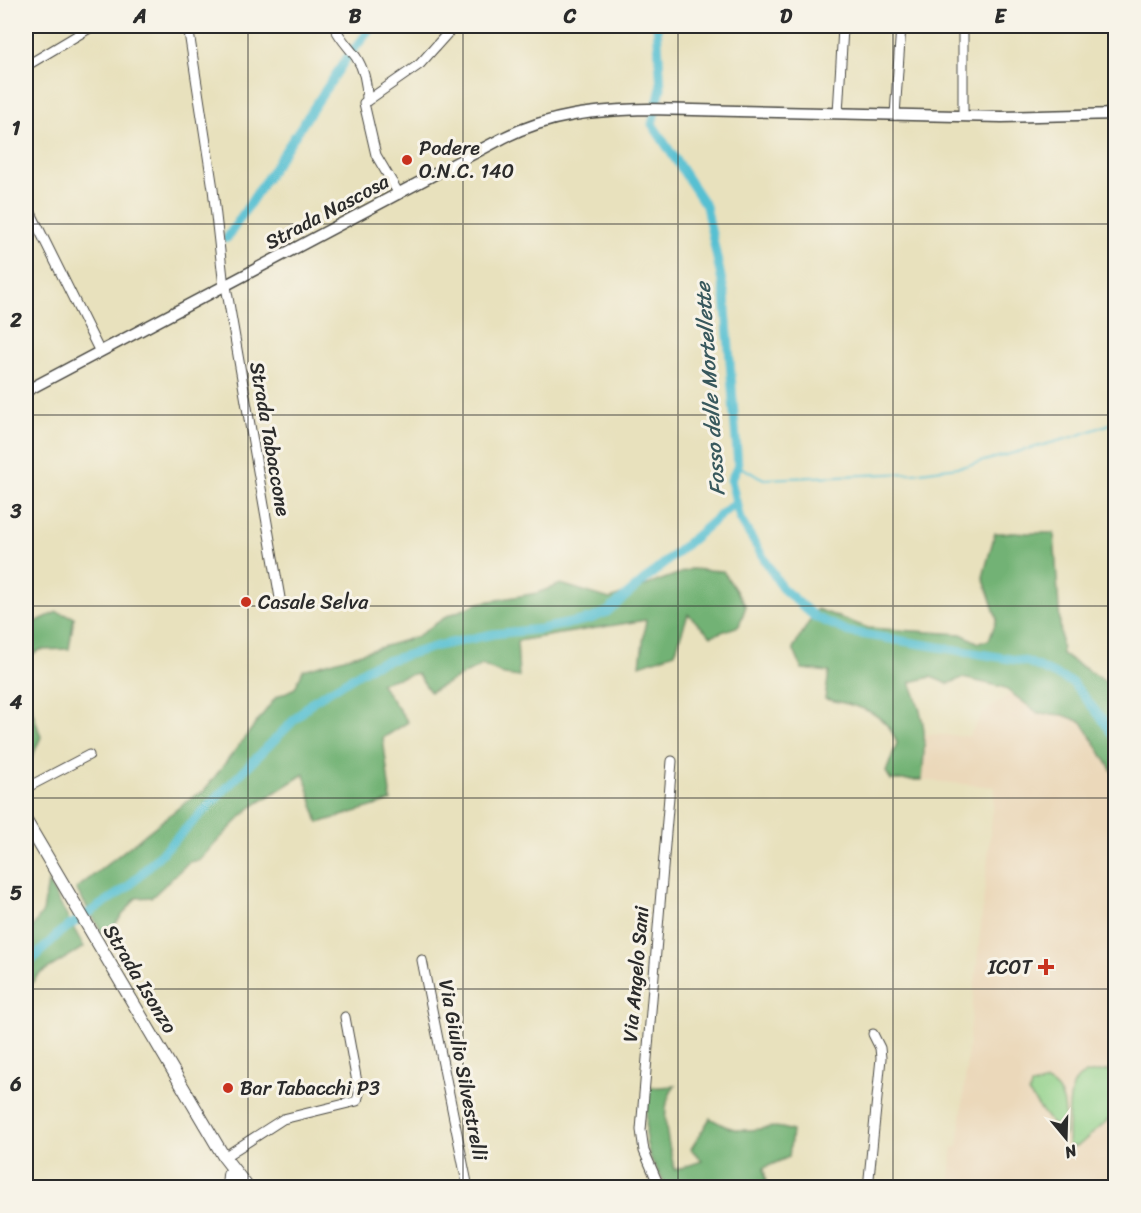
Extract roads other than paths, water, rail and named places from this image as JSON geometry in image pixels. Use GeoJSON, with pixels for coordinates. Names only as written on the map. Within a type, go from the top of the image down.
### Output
{"type":"FeatureCollection","features":[{"type":"Feature","properties":{"kind":"main road","name":"Strada Isonzo"},"geometry":{"type":"LineString","coordinates":[[26,820],[91,935],[224,1157]]}},
{"type":"Feature","properties":{"kind":"main road"},"geometry":{"type":"LineString","coordinates":[[224,1157],[232,1184]]}},
{"type":"Feature","properties":{"kind":"main road"},"geometry":{"type":"LineString","coordinates":[[224,1157],[248,1188]]}},
{"type":"Feature","properties":{"kind":"street"},"geometry":{"type":"LineString","coordinates":[[26,66],[93,26]]}},
{"type":"Feature","properties":{"kind":"street","name":"Strada Tabaccone"},"geometry":{"type":"LineString","coordinates":[[188,26],[225,286],[280,598]]}},
{"type":"Feature","properties":{"kind":"street"},"geometry":{"type":"LineString","coordinates":[[334,26],[346,47],[357,58],[366,84],[368,99]]}},
{"type":"Feature","properties":{"kind":"street"},"geometry":{"type":"LineString","coordinates":[[399,194],[376,155],[363,108],[368,99],[420,64],[454,26]]}},
{"type":"Feature","properties":{"kind":"street"},"geometry":{"type":"LineString","coordinates":[[895,115],[901,26]]}},
{"type":"Feature","properties":{"kind":"street"},"geometry":{"type":"LineString","coordinates":[[963,26],[963,116]]}},
{"type":"Feature","properties":{"kind":"street"},"geometry":{"type":"LineString","coordinates":[[838,113],[843,28]]}},
{"type":"Feature","properties":{"kind":"street","name":"Strada Nascosa"},"geometry":{"type":"LineString","coordinates":[[26,391],[508,136],[540,122],[582,112],[649,109],[963,116],[1116,114]]}},
{"type":"Feature","properties":{"kind":"street"},"geometry":{"type":"LineString","coordinates":[[26,203],[100,352]]}},
{"type":"Feature","properties":{"kind":"street"},"geometry":{"type":"LineString","coordinates":[[26,788],[89,756]]}},
{"type":"Feature","properties":{"kind":"street","name":"Via Angelo Sani"},"geometry":{"type":"LineString","coordinates":[[660,1188],[644,1151],[641,1131],[672,761]]}},
{"type":"Feature","properties":{"kind":"street","name":"Via Giulio Silvestrelli"},"geometry":{"type":"LineString","coordinates":[[422,960],[468,1188]]}},
{"type":"Feature","properties":{"kind":"street"},"geometry":{"type":"LineString","coordinates":[[224,1157],[287,1117],[357,1101],[359,1093],[345,1017]]}},
{"type":"Feature","properties":{"kind":"street"},"geometry":{"type":"LineString","coordinates":[[868,1188],[881,1058],[879,1044],[873,1034]]}},
{"type":"Feature","properties":{"kind":"waterway"},"geometry":{"type":"LineString","coordinates":[[227,238],[346,59],[373,26]]}},
{"type":"Feature","properties":{"kind":"waterway","name":"Fosso delle Mortellette"},"geometry":{"type":"LineString","coordinates":[[657,26],[661,88],[652,124],[706,206],[725,296],[738,466],[731,480],[740,519],[782,588],[815,617],[849,632],[1028,662],[1073,683],[1116,740]]}},
{"type":"Feature","properties":{"kind":"waterway"},"geometry":{"type":"LineString","coordinates":[[738,466],[764,479],[913,473],[965,466],[1073,437],[1116,422]]}},
{"type":"Feature","properties":{"kind":"waterway"},"geometry":{"type":"LineString","coordinates":[[26,966],[60,932],[128,887],[313,701],[373,665],[437,646],[493,634],[541,629],[590,619],[607,612],[736,502]]}},
{"type":"Feature","properties":{"kind":"place","name":"Podere O.N.C. 140"},"geometry":{"type":"Point","coordinates":[407,160]}},
{"type":"Feature","properties":{"kind":"place","name":"Casale Selva"},"geometry":{"type":"Point","coordinates":[246,602]}},
{"type":"Feature","properties":{"kind":"place","name":"ICOT"},"geometry":{"type":"Point","coordinates":[1046,967]}},
{"type":"Feature","properties":{"kind":"place","name":"Bar Tabacchi P3"},"geometry":{"type":"Point","coordinates":[228,1088]}}]}
